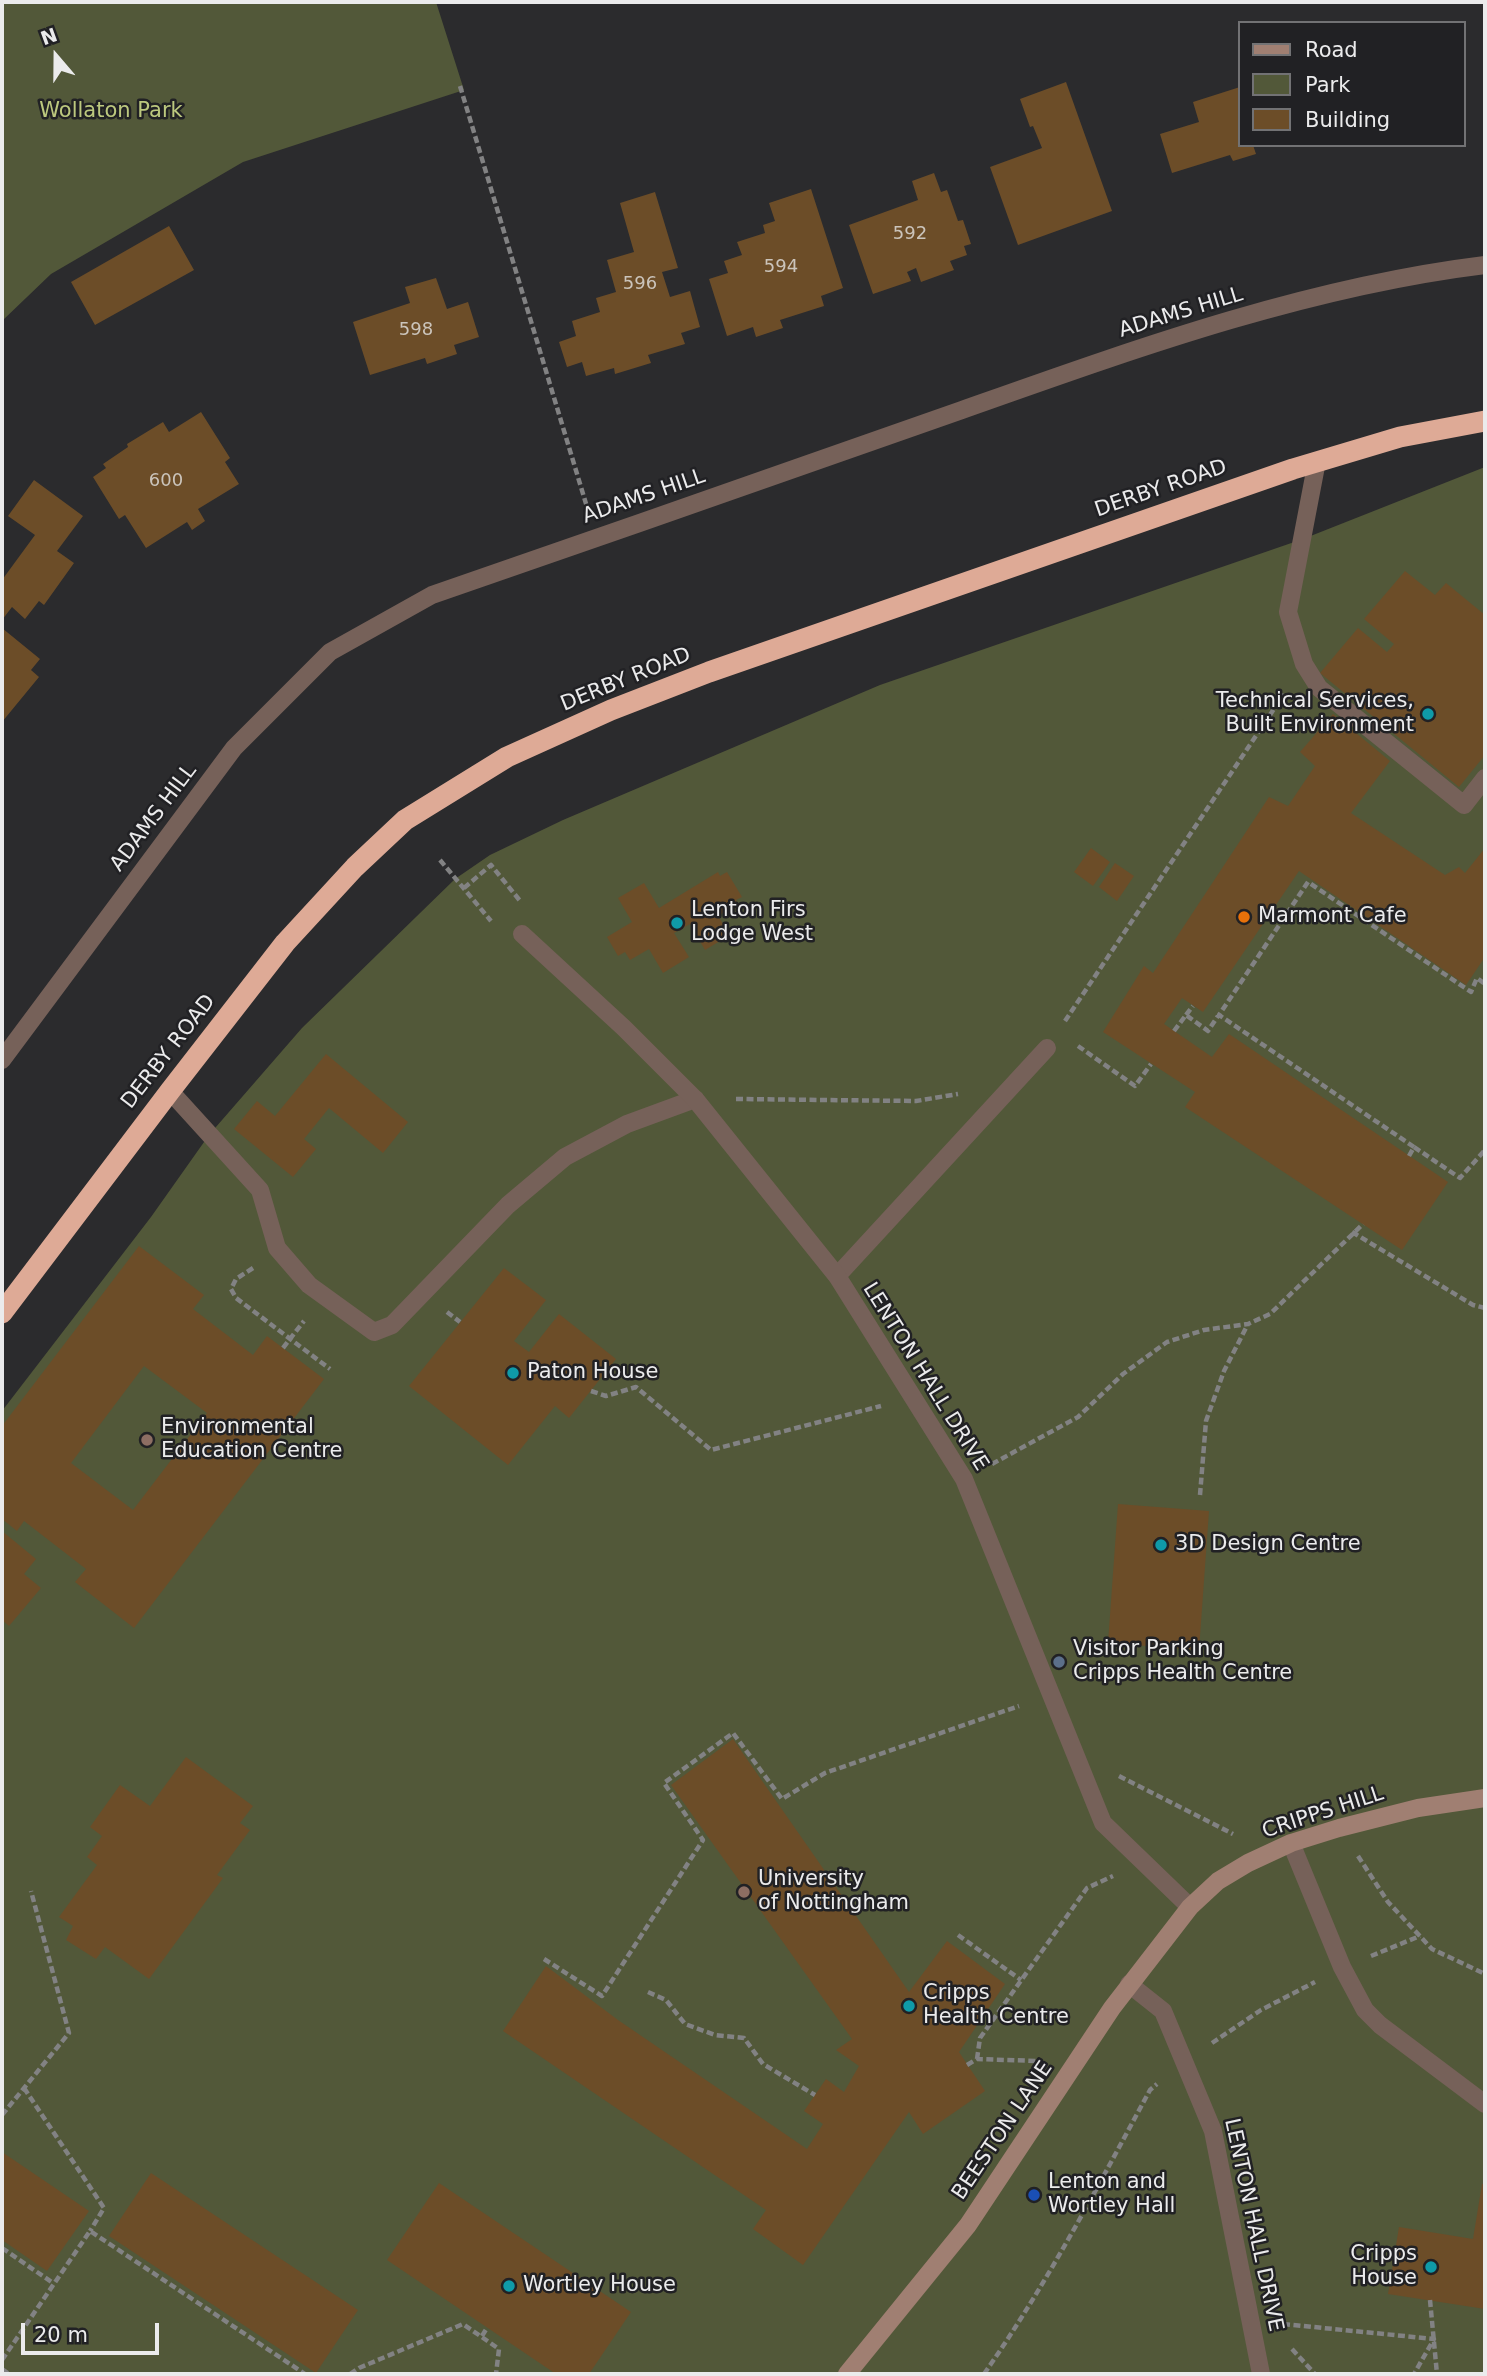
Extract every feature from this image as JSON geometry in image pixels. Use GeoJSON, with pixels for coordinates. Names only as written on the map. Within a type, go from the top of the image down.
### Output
{"type":"FeatureCollection","features":[{"type":"Feature","properties":{"kind":"highway","name":"DERBY ROAD"},"geometry":{"type":"LineString","coordinates":[[2,1313],[285,943],[355,867],[405,820],[507,757],[611,710],[709,673],[1317,461],[1400,436],[1485,421]]}},
{"type":"Feature","properties":{"kind":"street","name":"ADAMS HILL"},"geometry":{"type":"LineString","coordinates":[[2,1060],[234,748],[330,652],[432,595],[1130,351],[1313,297],[1426,272],[1485,265]]}},
{"type":"Feature","properties":{"kind":"street"},"geometry":{"type":"LineString","coordinates":[[1317,461],[1288,612],[1304,664],[1319,688],[1464,805],[1485,778]]}},
{"type":"Feature","properties":{"kind":"street","name":"LENTON HALL DRIVE"},"geometry":{"type":"LineString","coordinates":[[522,934],[624,1028],[695,1099],[837,1276],[964,1479],[1103,1823],[1190,1906]]}},
{"type":"Feature","properties":{"kind":"street"},"geometry":{"type":"LineString","coordinates":[[837,1276],[1047,1048]]}},
{"type":"Feature","properties":{"kind":"street"},"geometry":{"type":"LineString","coordinates":[[170,1091],[260,1190],[277,1248],[309,1285],[374,1332],[392,1325],[508,1205],[565,1157],[627,1124],[695,1099]]}},
{"type":"Feature","properties":{"kind":"street","name":"CRIPPS HILL"},"geometry":{"type":"LineString","coordinates":[[1190,1906],[1219,1881],[1248,1863],[1291,1843],[1418,1808],[1485,1798]]}},
{"type":"Feature","properties":{"kind":"street"},"geometry":{"type":"LineString","coordinates":[[1291,1843],[1342,1967],[1365,2010],[1380,2025],[1485,2104]]}},
{"type":"Feature","properties":{"kind":"street","name":"BEESTON LANE"},"geometry":{"type":"LineString","coordinates":[[847,2374],[968,2225],[1129,1984],[1190,1906]]}},
{"type":"Feature","properties":{"kind":"street","name":"LENTON HALL DRIVE"},"geometry":{"type":"LineString","coordinates":[[1129,1984],[1163,2011],[1213,2131],[1261,2374]]}},
{"type":"Feature","properties":{"kind":"path"},"geometry":{"type":"LineString","coordinates":[[460,86],[596,538]]}},
{"type":"Feature","properties":{"kind":"path"},"geometry":{"type":"LineString","coordinates":[[1047,1048],[1304,664]]}},
{"type":"Feature","properties":{"kind":"path"},"geometry":{"type":"LineString","coordinates":[[440,860],[510,943],[537,921],[491,865],[464,888]]}},
{"type":"Feature","properties":{"kind":"path"},"geometry":{"type":"LineString","coordinates":[[1485,984],[1477,978],[1471,992],[1308,882],[1219,1015],[1460,1178],[1485,1150]]}},
{"type":"Feature","properties":{"kind":"path"},"geometry":{"type":"LineString","coordinates":[[1174,1031],[1193,1006]]}},
{"type":"Feature","properties":{"kind":"path"},"geometry":{"type":"LineString","coordinates":[[1186,1015],[1208,1031],[1218,1016]]}},
{"type":"Feature","properties":{"kind":"path"},"geometry":{"type":"LineString","coordinates":[[1058,1032],[1135,1086],[1152,1063]]}},
{"type":"Feature","properties":{"kind":"path"},"geometry":{"type":"LineString","coordinates":[[695,1099],[916,1101],[967,1092]]}},
{"type":"Feature","properties":{"kind":"path"},"geometry":{"type":"LineString","coordinates":[[1409,1156],[1414,1146]]}},
{"type":"Feature","properties":{"kind":"path"},"geometry":{"type":"LineString","coordinates":[[964,1479],[1078,1417],[1123,1374],[1167,1342],[1204,1330],[1248,1324],[1270,1314],[1363,1224]]}},
{"type":"Feature","properties":{"kind":"path"},"geometry":{"type":"LineString","coordinates":[[1352,1232],[1473,1305],[1485,1308]]}},
{"type":"Feature","properties":{"kind":"path"},"geometry":{"type":"LineString","coordinates":[[285,1257],[247,1270],[236,1279],[231,1289],[236,1298],[330,1369]]}},
{"type":"Feature","properties":{"kind":"path"},"geometry":{"type":"LineString","coordinates":[[1200,1495],[1206,1421],[1224,1371],[1248,1324]]}},
{"type":"Feature","properties":{"kind":"path"},"geometry":{"type":"LineString","coordinates":[[283,1348],[291,1337]]}},
{"type":"Feature","properties":{"kind":"path"},"geometry":{"type":"LineString","coordinates":[[591,1391],[606,1396],[635,1387],[712,1450],[913,1398]]}},
{"type":"Feature","properties":{"kind":"path"},"geometry":{"type":"LineString","coordinates":[[544,1959],[601,1996],[703,1840],[664,1783],[733,1733],[782,1800],[825,1773],[1052,1695]]}},
{"type":"Feature","properties":{"kind":"path"},"geometry":{"type":"LineString","coordinates":[[1075,1752],[1236,1836],[1248,1863]]}},
{"type":"Feature","properties":{"kind":"path"},"geometry":{"type":"LineString","coordinates":[[1357,1855],[1388,1902],[1432,1950],[1485,1974]]}},
{"type":"Feature","properties":{"kind":"path"},"geometry":{"type":"LineString","coordinates":[[977,2059],[980,2038],[1087,1888],[1140,1859]]}},
{"type":"Feature","properties":{"kind":"path"},"geometry":{"type":"LineString","coordinates":[[2,2115],[69,2034],[31,1891]]}},
{"type":"Feature","properties":{"kind":"path"},"geometry":{"type":"LineString","coordinates":[[958,1936],[1021,1980]]}},
{"type":"Feature","properties":{"kind":"path"},"geometry":{"type":"LineString","coordinates":[[648,1992],[666,2000],[685,2024],[715,2035],[744,2038],[763,2064],[815,2095]]}},
{"type":"Feature","properties":{"kind":"path"},"geometry":{"type":"LineString","coordinates":[[972,2032],[980,2038]]}},
{"type":"Feature","properties":{"kind":"path"},"geometry":{"type":"LineString","coordinates":[[967,2065],[977,2059],[1037,2061]]}},
{"type":"Feature","properties":{"kind":"path"},"geometry":{"type":"LineString","coordinates":[[2,2360],[104,2208],[24,2088]]}},
{"type":"Feature","properties":{"kind":"path"},"geometry":{"type":"LineString","coordinates":[[90,2231],[305,2374]]}},
{"type":"Feature","properties":{"kind":"path"},"geometry":{"type":"LineString","coordinates":[[2,2248],[53,2283]]}},
{"type":"Feature","properties":{"kind":"path"},"geometry":{"type":"LineString","coordinates":[[1430,2300],[1437,2374]]}},
{"type":"Feature","properties":{"kind":"path"},"geometry":{"type":"LineString","coordinates":[[1251,2320],[1434,2339]]}},
{"type":"Feature","properties":{"kind":"path"},"geometry":{"type":"LineString","coordinates":[[350,2374],[463,2324],[499,2349],[496,2374]]}},
{"type":"Feature","properties":{"kind":"path"},"geometry":{"type":"LineString","coordinates":[[482,2336],[487,2328]]}},
{"type":"Feature","properties":{"kind":"path"},"geometry":{"type":"LineString","coordinates":[[1414,2374],[1434,2339]]}},
{"type":"Feature","properties":{"kind":"path"},"geometry":{"type":"LineString","coordinates":[[2,2369],[9,2374]]}},
{"type":"Feature","properties":{"kind":"green space","name":"Wollaton Park"},"geometry":{"type":"Polygon","coordinates":[[[2,2],[436,2],[464,90],[243,162],[51,274],[2,321],[2,2]]]}},
{"type":"Feature","properties":{"kind":"green space","name":"University of Nottingham"},"geometry":{"type":"Polygon","coordinates":[[[1485,467],[1485,2374],[2,2374],[2,1411],[151,1217],[209,1135],[302,1028],[455,879],[490,855],[563,820],[880,685],[1303,539],[1485,467]]]}},
{"type":"Feature","properties":{"kind":"building"},"geometry":{"type":"Polygon","coordinates":[[[1066,82],[1112,211],[1018,245],[990,167],[1042,148],[1033,126],[1030,127],[1020,99],[1066,82]]]}},
{"type":"Feature","properties":{"kind":"building"},"geometry":{"type":"Polygon","coordinates":[[[1238,88],[1238,147],[1254,147],[1256,154],[1233,161],[1230,155],[1172,173],[1160,134],[1199,122],[1193,102],[1238,88]]]}},
{"type":"Feature","properties":{"kind":"building"},"geometry":{"type":"Polygon","coordinates":[[[934,173],[941,192],[947,190],[958,221],[963,220],[971,244],[964,246],[967,255],[950,261],[954,270],[921,282],[916,268],[907,272],[911,281],[873,294],[849,225],[918,200],[912,181],[934,173]]]}},
{"type":"Feature","properties":{"kind":"building"},"geometry":{"type":"Polygon","coordinates":[[[811,189],[843,288],[821,296],[824,306],[780,320],[783,328],[756,337],[753,327],[727,336],[709,279],[728,273],[724,261],[742,255],[737,242],[765,233],[763,225],[775,221],[769,203],[811,189]]]}},
{"type":"Feature","properties":{"kind":"building"},"geometry":{"type":"Polygon","coordinates":[[[655,192],[678,268],[662,272],[670,297],[690,291],[700,327],[681,333],[685,344],[648,355],[651,363],[615,374],[614,368],[586,376],[582,362],[567,367],[559,342],[576,336],[572,321],[600,312],[596,298],[616,292],[607,260],[634,252],[620,203],[655,192]]]}},
{"type":"Feature","properties":{"kind":"building"},"geometry":{"type":"Polygon","coordinates":[[[169,226],[194,270],[95,325],[71,282],[169,226]]]}},
{"type":"Feature","properties":{"kind":"building"},"geometry":{"type":"Polygon","coordinates":[[[436,278],[447,309],[468,302],[479,337],[454,345],[457,354],[427,364],[425,358],[370,375],[353,322],[410,303],[405,287],[436,278]]]}},
{"type":"Feature","properties":{"kind":"building"},"geometry":{"type":"Polygon","coordinates":[[[201,412],[230,458],[225,462],[239,484],[198,509],[205,521],[192,530],[187,522],[146,548],[125,515],[119,519],[93,477],[106,468],[103,464],[128,447],[127,444],[163,422],[169,432],[201,412]]]}},
{"type":"Feature","properties":{"kind":"building"},"geometry":{"type":"Polygon","coordinates":[[[34,480],[83,516],[57,551],[74,563],[44,605],[39,601],[25,619],[12,607],[2,620],[2,580],[35,535],[8,516],[34,480]]]}},
{"type":"Feature","properties":{"kind":"building","name":"Technical Services, Built Environment"},"geometry":{"type":"Polygon","coordinates":[[[1405,571],[1435,595],[1446,583],[1485,615],[1485,755],[1459,787],[1320,673],[1358,628],[1387,652],[1394,644],[1364,619],[1405,571]]]}},
{"type":"Feature","properties":{"kind":"building"},"geometry":{"type":"Polygon","coordinates":[[[2,628],[40,659],[31,670],[39,677],[2,722],[2,628]]]}},
{"type":"Feature","properties":{"kind":"building"},"geometry":{"type":"Polygon","coordinates":[[[1333,714],[1390,761],[1351,813],[1445,875],[1459,867],[1465,873],[1485,848],[1485,957],[1466,985],[1299,871],[1203,1012],[1182,998],[1164,1024],[1212,1057],[1229,1034],[1448,1182],[1402,1250],[1185,1107],[1195,1092],[1103,1032],[1144,966],[1153,973],[1269,797],[1288,806],[1315,766],[1300,752],[1333,714]]]}},
{"type":"Feature","properties":{"kind":"building"},"geometry":{"type":"Polygon","coordinates":[[[1091,848],[1110,862],[1093,886],[1074,872],[1091,848]]]}},
{"type":"Feature","properties":{"kind":"building"},"geometry":{"type":"Polygon","coordinates":[[[1115,863],[1134,876],[1117,901],[1099,887],[1115,863]]]}},
{"type":"Feature","properties":{"kind":"building","name":"Lenton Firs Lodge West"},"geometry":{"type":"Polygon","coordinates":[[[718,872],[720,876],[727,872],[742,897],[736,900],[738,904],[718,916],[730,935],[705,950],[690,924],[674,933],[689,957],[663,973],[649,949],[630,960],[625,952],[618,956],[607,937],[632,922],[618,898],[644,883],[659,908],[718,872]]]}},
{"type":"Feature","properties":{"kind":"building"},"geometry":{"type":"Polygon","coordinates":[[[326,1054],[408,1122],[383,1153],[329,1108],[304,1139],[316,1149],[293,1177],[234,1129],[257,1101],[275,1116],[326,1054]]]}},
{"type":"Feature","properties":{"kind":"building","name":"Environmental Education Centre"},"geometry":{"type":"Polygon","coordinates":[[[139,1246],[204,1295],[193,1309],[253,1355],[267,1336],[324,1379],[134,1628],[75,1582],[86,1569],[24,1521],[17,1531],[2,1519],[2,1426],[139,1246]],[[144,1366],[71,1463],[133,1510],[207,1413],[144,1366]]]}},
{"type":"Feature","properties":{"kind":"building","name":"Paton House"},"geometry":{"type":"Polygon","coordinates":[[[504,1268],[546,1300],[514,1341],[529,1352],[559,1314],[616,1359],[569,1418],[555,1406],[508,1465],[409,1386],[504,1268]]]}},
{"type":"Feature","properties":{"kind":"building","name":"3D Design Centre"},"geometry":{"type":"Polygon","coordinates":[[[1118,1504],[1209,1511],[1199,1650],[1108,1643],[1118,1504]]]}},
{"type":"Feature","properties":{"kind":"building"},"geometry":{"type":"Polygon","coordinates":[[[2,1531],[36,1559],[24,1574],[41,1588],[9,1626],[2,1620],[2,1531]]]}},
{"type":"Feature","properties":{"kind":"building","name":"Cripps Health Centre"},"geometry":{"type":"Polygon","coordinates":[[[733,1739],[909,1992],[947,1941],[1005,1984],[959,2052],[985,2091],[923,2134],[909,2112],[803,2265],[753,2229],[766,2210],[503,2031],[546,1966],[618,2020],[807,2149],[823,2124],[804,2111],[826,2079],[844,2092],[859,2066],[836,2050],[852,2039],[671,1785],[733,1739]]]}},
{"type":"Feature","properties":{"kind":"building"},"geometry":{"type":"Polygon","coordinates":[[[186,1757],[253,1806],[240,1823],[250,1830],[217,1875],[223,1878],[149,1979],[105,1947],[96,1959],[66,1940],[73,1926],[59,1917],[97,1865],[87,1857],[102,1836],[90,1827],[120,1785],[150,1806],[186,1757]]]}},
{"type":"Feature","properties":{"kind":"building"},"geometry":{"type":"Polygon","coordinates":[[[2,2152],[89,2211],[47,2271],[2,2240],[2,2152]]]}},
{"type":"Feature","properties":{"kind":"building"},"geometry":{"type":"Polygon","coordinates":[[[151,2173],[358,2310],[316,2373],[109,2236],[151,2173]]]}},
{"type":"Feature","properties":{"kind":"building","name":"Wortley House"},"geometry":{"type":"Polygon","coordinates":[[[439,2183],[631,2312],[589,2374],[556,2374],[387,2260],[439,2183]]]}},
{"type":"Feature","properties":{"kind":"building","name":"Cripps House"},"geometry":{"type":"Polygon","coordinates":[[[1482,2184],[1485,2184],[1485,2309],[1388,2294],[1399,2227],[1473,2239],[1482,2184]]]}},
{"type":"Feature","properties":{"kind":"place","name":"Technical Services, Built Environment"},"geometry":{"type":"Point","coordinates":[1428,714]}},
{"type":"Feature","properties":{"kind":"place","name":"Marmont Cafe"},"geometry":{"type":"Point","coordinates":[1244,917]}},
{"type":"Feature","properties":{"kind":"place","name":"Lenton Firs Lodge West"},"geometry":{"type":"Point","coordinates":[677,923]}},
{"type":"Feature","properties":{"kind":"place","name":"Paton House"},"geometry":{"type":"Point","coordinates":[513,1373]}},
{"type":"Feature","properties":{"kind":"place","name":"Environmental Education Centre"},"geometry":{"type":"Point","coordinates":[147,1440]}},
{"type":"Feature","properties":{"kind":"place","name":"3D Design Centre"},"geometry":{"type":"Point","coordinates":[1161,1545]}},
{"type":"Feature","properties":{"kind":"place","name":"Visitor Parking Cripps Health Centre"},"geometry":{"type":"Point","coordinates":[1059,1662]}},
{"type":"Feature","properties":{"kind":"place","name":"University of Nottingham"},"geometry":{"type":"Point","coordinates":[744,1892]}},
{"type":"Feature","properties":{"kind":"place","name":"Cripps Health Centre"},"geometry":{"type":"Point","coordinates":[909,2006]}},
{"type":"Feature","properties":{"kind":"place","name":"Lenton and Wortley Hall"},"geometry":{"type":"Point","coordinates":[1034,2195]}},
{"type":"Feature","properties":{"kind":"place","name":"Cripps House"},"geometry":{"type":"Point","coordinates":[1431,2267]}},
{"type":"Feature","properties":{"kind":"place","name":"Wortley House"},"geometry":{"type":"Point","coordinates":[509,2286]}}]}
